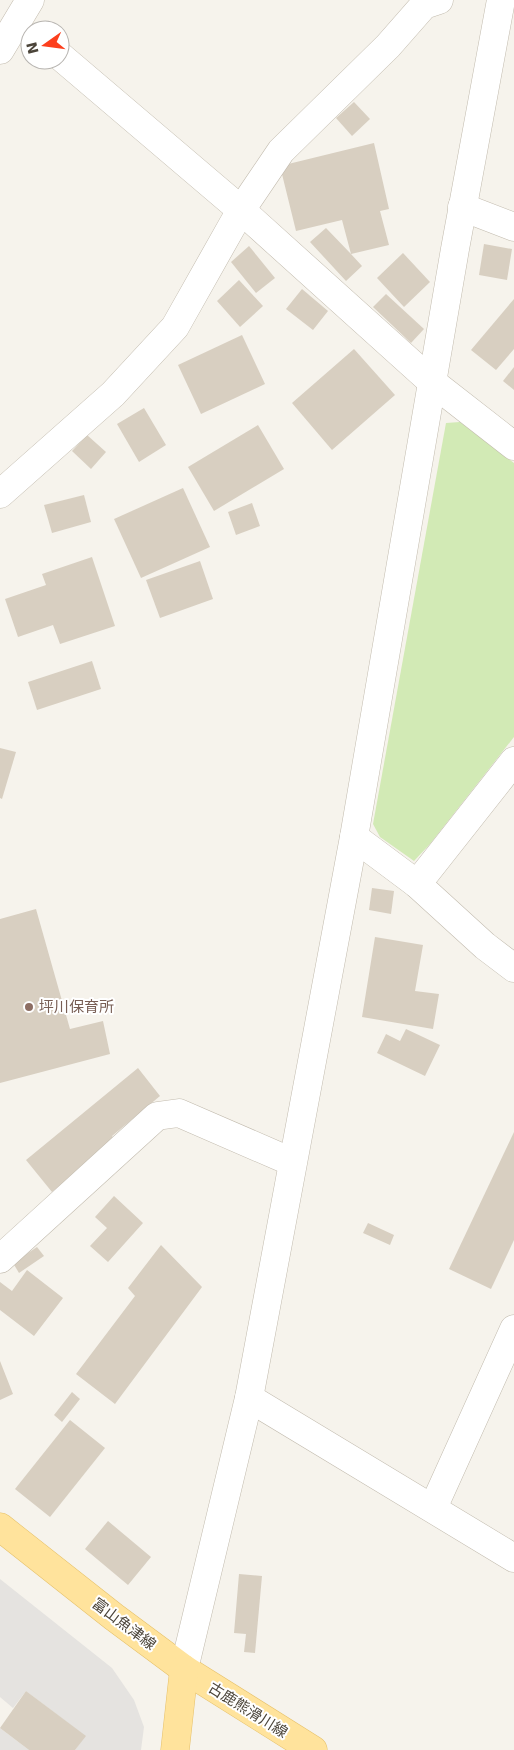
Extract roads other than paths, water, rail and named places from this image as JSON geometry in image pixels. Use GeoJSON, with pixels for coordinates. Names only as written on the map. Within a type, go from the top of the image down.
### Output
{"type":"FeatureCollection","features":[{"type":"Feature","properties":{"kind":"main road","name":"富山魚津線"},"geometry":{"type":"LineString","coordinates":[[0,1527],[114,1617],[184,1669]]}},
{"type":"Feature","properties":{"kind":"main road"},"geometry":{"type":"LineString","coordinates":[[175,1750],[184,1669]]}},
{"type":"Feature","properties":{"kind":"main road","name":"古鹿熊滑川線"},"geometry":{"type":"LineString","coordinates":[[184,1669],[313,1750]]}},
{"type":"Feature","properties":{"kind":"street"},"geometry":{"type":"LineString","coordinates":[[0,494],[113,394],[175,327],[241,210],[281,151],[388,46],[424,5],[439,0]]}},
{"type":"Feature","properties":{"kind":"street"},"geometry":{"type":"LineString","coordinates":[[184,1669],[249,1398],[354,837],[462,207],[501,0]]}},
{"type":"Feature","properties":{"kind":"street"},"geometry":{"type":"LineString","coordinates":[[0,50],[19,14]]}},
{"type":"Feature","properties":{"kind":"street"},"geometry":{"type":"LineString","coordinates":[[70,65],[241,210],[432,382],[514,446]]}},
{"type":"Feature","properties":{"kind":"street"},"geometry":{"type":"LineString","coordinates":[[462,207],[514,227]]}},
{"type":"Feature","properties":{"kind":"street"},"geometry":{"type":"LineString","coordinates":[[417,884],[514,761]]}},
{"type":"Feature","properties":{"kind":"street"},"geometry":{"type":"LineString","coordinates":[[354,837],[417,884],[485,946],[514,968]]}},
{"type":"Feature","properties":{"kind":"street"},"geometry":{"type":"LineString","coordinates":[[0,1259],[157,1116],[180,1113],[292,1162]]}},
{"type":"Feature","properties":{"kind":"street"},"geometry":{"type":"LineString","coordinates":[[433,1508],[514,1329]]}},
{"type":"Feature","properties":{"kind":"street"},"geometry":{"type":"LineString","coordinates":[[249,1398],[514,1558]]}},
{"type":"Feature","properties":{"kind":"place","name":"坪川保育所"},"geometry":{"type":"Point","coordinates":[29,1007]}}]}
